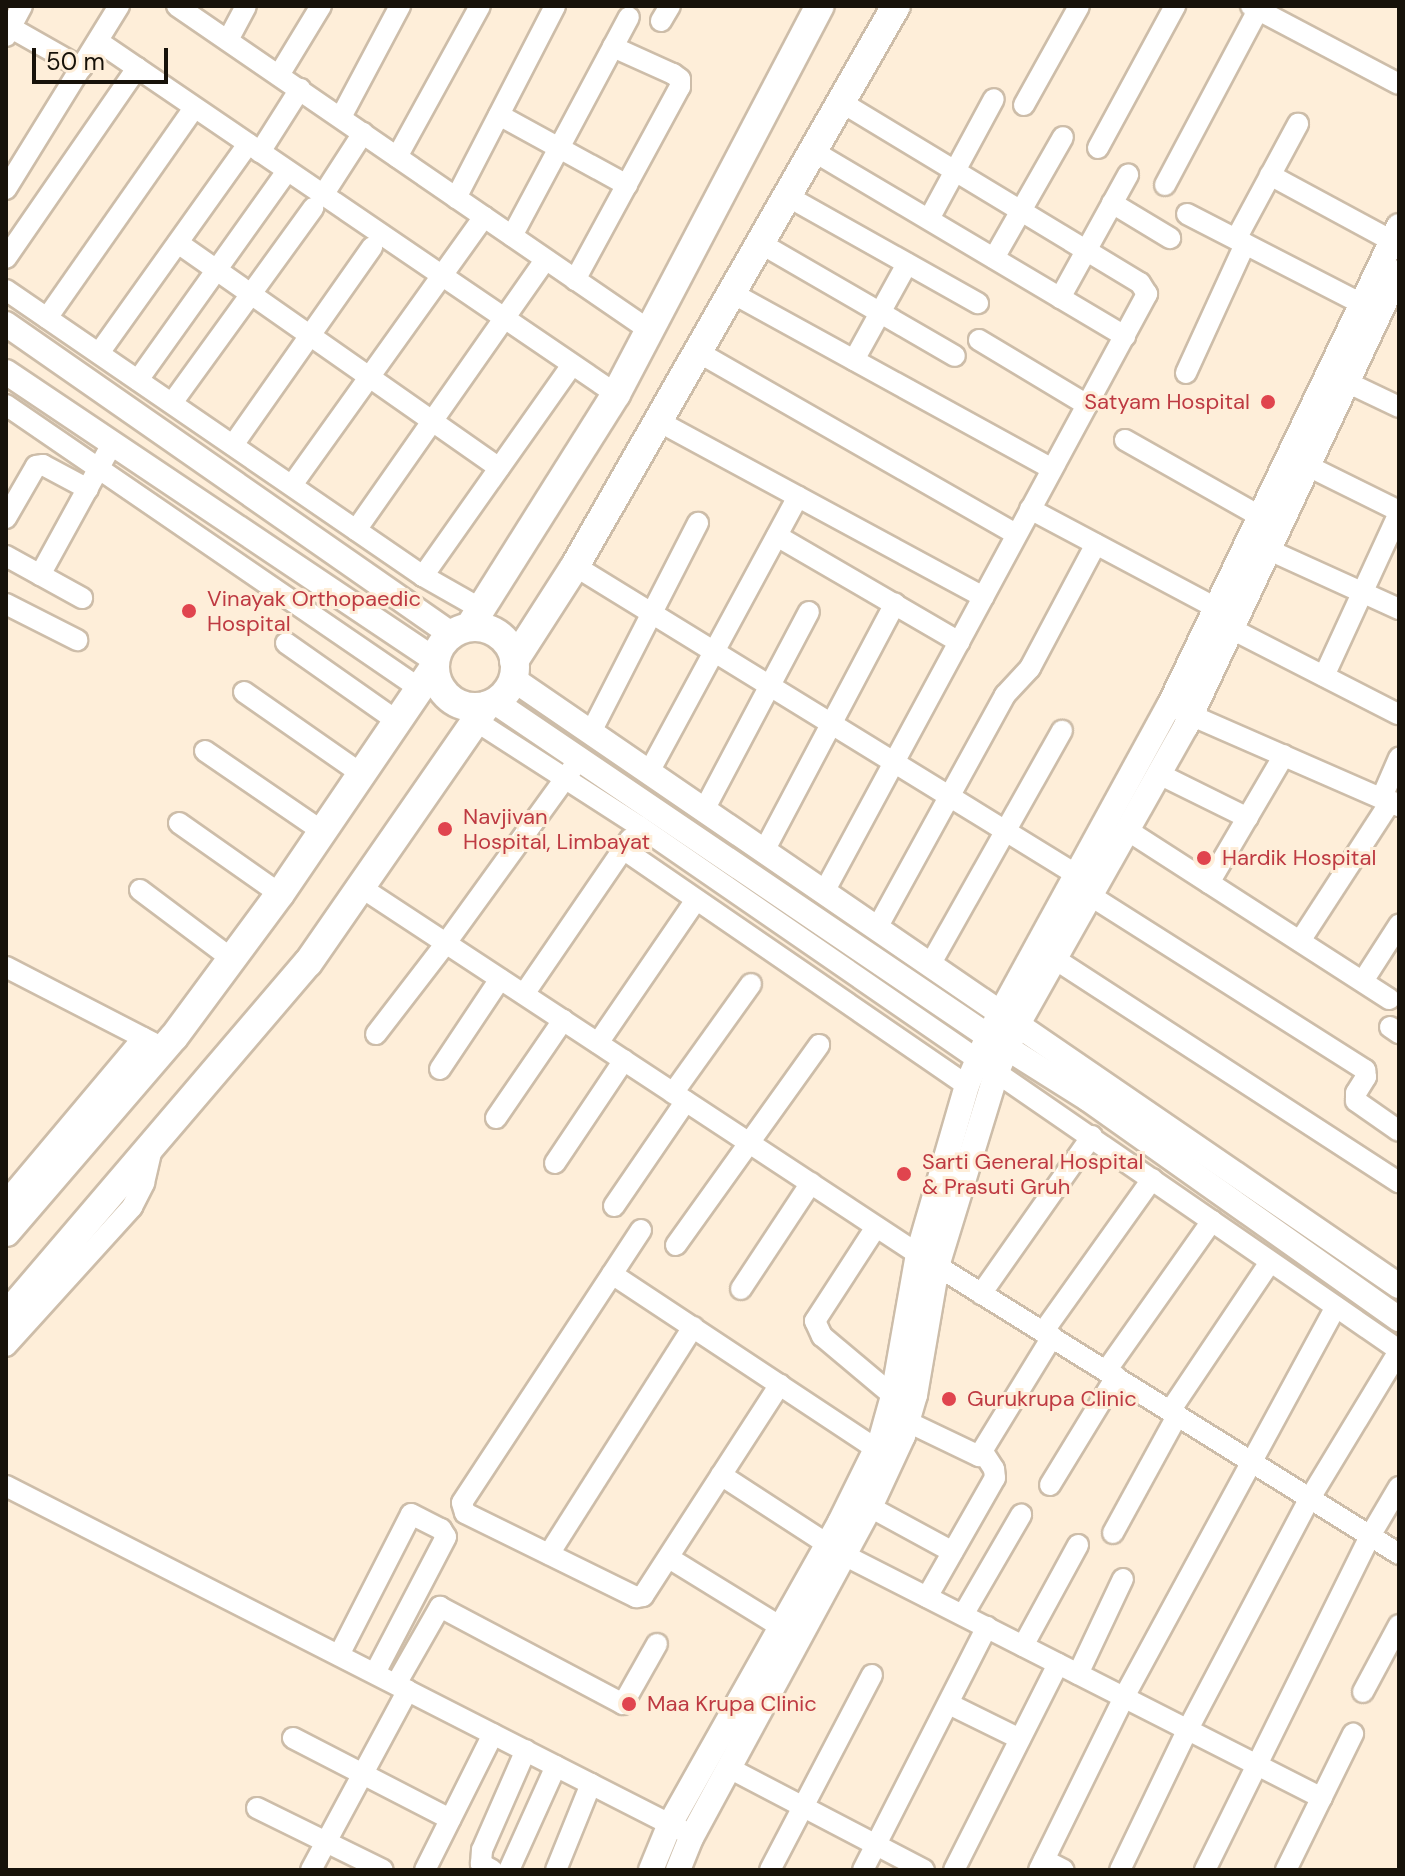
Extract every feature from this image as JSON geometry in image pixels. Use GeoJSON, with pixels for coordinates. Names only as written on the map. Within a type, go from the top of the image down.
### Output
{"type":"FeatureCollection","features":[{"type":"Feature","properties":{"kind":"main road"},"geometry":{"type":"LineString","coordinates":[[6,1232],[153,1043],[232,959],[280,894],[430,672],[441,644],[468,623],[616,394],[820,6]]}},
{"type":"Feature","properties":{"kind":"main road"},"geometry":{"type":"LineString","coordinates":[[6,1316],[308,963],[359,886],[486,710],[507,691],[514,670],[896,6]]}},
{"type":"Feature","properties":{"kind":"main road"},"geometry":{"type":"LineString","coordinates":[[468,623],[496,632],[506,641],[514,670]]}},
{"type":"Feature","properties":{"kind":"main road"},"geometry":{"type":"LineString","coordinates":[[430,672],[451,700],[486,710]]}},
{"type":"Feature","properties":{"kind":"street"},"geometry":{"type":"LineString","coordinates":[[22,6],[8,29],[82,68]]}},
{"type":"Feature","properties":{"kind":"street"},"geometry":{"type":"LineString","coordinates":[[6,189],[119,6]]}},
{"type":"Feature","properties":{"kind":"street"},"geometry":{"type":"LineString","coordinates":[[177,6],[649,330]]}},
{"type":"Feature","properties":{"kind":"street"},"geometry":{"type":"LineString","coordinates":[[228,40],[246,6]]}},
{"type":"Feature","properties":{"kind":"street"},"geometry":{"type":"LineString","coordinates":[[279,75],[321,6]]}},
{"type":"Feature","properties":{"kind":"street"},"geometry":{"type":"LineString","coordinates":[[341,117],[400,6]]}},
{"type":"Feature","properties":{"kind":"street"},"geometry":{"type":"LineString","coordinates":[[397,157],[480,6]]}},
{"type":"Feature","properties":{"kind":"street"},"geometry":{"type":"LineString","coordinates":[[456,198],[555,6]]}},
{"type":"Feature","properties":{"kind":"street"},"geometry":{"type":"LineString","coordinates":[[1024,105],[1079,6]]}},
{"type":"Feature","properties":{"kind":"street"},"geometry":{"type":"LineString","coordinates":[[1098,148],[1175,6]]}},
{"type":"Feature","properties":{"kind":"street"},"geometry":{"type":"LineString","coordinates":[[1165,185],[1254,8],[1399,84]]}},
{"type":"Feature","properties":{"kind":"street"},"geometry":{"type":"LineString","coordinates":[[512,236],[629,17]]}},
{"type":"Feature","properties":{"kind":"street"},"geometry":{"type":"LineString","coordinates":[[99,42],[287,171],[318,202],[440,275],[616,394]]}},
{"type":"Feature","properties":{"kind":"street"},"geometry":{"type":"LineString","coordinates":[[575,280],[680,87],[680,79],[613,47]]}},
{"type":"Feature","properties":{"kind":"street"},"geometry":{"type":"LineString","coordinates":[[6,258],[137,68]]}},
{"type":"Feature","properties":{"kind":"street"},"geometry":{"type":"LineString","coordinates":[[99,353],[178,243],[300,89]]}},
{"type":"Feature","properties":{"kind":"street"},"geometry":{"type":"LineString","coordinates":[[929,219],[994,99]]}},
{"type":"Feature","properties":{"kind":"street"},"geometry":{"type":"LineString","coordinates":[[824,892],[1146,298],[1146,288],[841,102]]}},
{"type":"Feature","properties":{"kind":"street"},"geometry":{"type":"LineString","coordinates":[[47,318],[194,108]]}},
{"type":"Feature","properties":{"kind":"street"},"geometry":{"type":"LineString","coordinates":[[499,115],[627,185]]}},
{"type":"Feature","properties":{"kind":"street"},"geometry":{"type":"LineString","coordinates":[[1186,373],[1240,241],[1270,175],[1298,124]]}},
{"type":"Feature","properties":{"kind":"street"},"geometry":{"type":"LineString","coordinates":[[172,403],[318,202],[363,133]]}},
{"type":"Feature","properties":{"kind":"street"},"geometry":{"type":"LineString","coordinates":[[994,258],[1063,137]]}},
{"type":"Feature","properties":{"kind":"street"},"geometry":{"type":"LineString","coordinates":[[813,151],[1125,336]]}},
{"type":"Feature","properties":{"kind":"street"},"geometry":{"type":"LineString","coordinates":[[138,380],[287,171]]}},
{"type":"Feature","properties":{"kind":"street"},"geometry":{"type":"LineString","coordinates":[[1060,298],[1128,175]]}},
{"type":"Feature","properties":{"kind":"street"},"geometry":{"type":"LineString","coordinates":[[1270,175],[1395,234],[1379,300]]}},
{"type":"Feature","properties":{"kind":"street"},"geometry":{"type":"LineString","coordinates":[[787,196],[978,303]]}},
{"type":"Feature","properties":{"kind":"street"},"geometry":{"type":"LineString","coordinates":[[1112,203],[1170,238]]}},
{"type":"Feature","properties":{"kind":"street"},"geometry":{"type":"LineString","coordinates":[[1187,214],[1240,241],[1379,300]]}},
{"type":"Feature","properties":{"kind":"street"},"geometry":{"type":"LineString","coordinates":[[292,485],[484,217]]}},
{"type":"Feature","properties":{"kind":"street"},"geometry":{"type":"LineString","coordinates":[[178,243],[499,468]]}},
{"type":"Feature","properties":{"kind":"street"},"geometry":{"type":"LineString","coordinates":[[760,243],[955,356]]}},
{"type":"Feature","properties":{"kind":"street"},"geometry":{"type":"LineString","coordinates":[[233,445],[372,247]]}},
{"type":"Feature","properties":{"kind":"street"},"geometry":{"type":"LineString","coordinates":[[356,530],[545,260]]}},
{"type":"Feature","properties":{"kind":"street"},"geometry":{"type":"LineString","coordinates":[[854,360],[907,264]]}},
{"type":"Feature","properties":{"kind":"street"},"geometry":{"type":"LineString","coordinates":[[1009,1019],[1055,959],[1159,774],[1180,710],[1261,517],[1379,300],[1399,272]]}},
{"type":"Feature","properties":{"kind":"street"},"geometry":{"type":"LineString","coordinates":[[6,290],[423,576],[468,623]]}},
{"type":"Feature","properties":{"kind":"street"},"geometry":{"type":"LineString","coordinates":[[732,293],[1052,469]]}},
{"type":"Feature","properties":{"kind":"street"},"geometry":{"type":"LineString","coordinates":[[6,324],[468,623]]}},
{"type":"Feature","properties":{"kind":"street"},"geometry":{"type":"LineString","coordinates":[[979,340],[1087,405]]}},
{"type":"Feature","properties":{"kind":"street"},"geometry":{"type":"LineString","coordinates":[[698,352],[1016,534]]}},
{"type":"Feature","properties":{"kind":"street"},"geometry":{"type":"LineString","coordinates":[[423,576],[572,365]]}},
{"type":"Feature","properties":{"kind":"street"},"geometry":{"type":"LineString","coordinates":[[6,372],[112,444],[430,672]]}},
{"type":"Feature","properties":{"kind":"street"},"geometry":{"type":"LineString","coordinates":[[1338,378],[1399,407]]}},
{"type":"Feature","properties":{"kind":"street"},"geometry":{"type":"LineString","coordinates":[[1220,619],[1269,550],[1308,466],[1338,378]]}},
{"type":"Feature","properties":{"kind":"street"},"geometry":{"type":"LineString","coordinates":[[6,405],[99,468],[430,672]]}},
{"type":"Feature","properties":{"kind":"street"},"geometry":{"type":"LineString","coordinates":[[658,421],[983,597]]}},
{"type":"Feature","properties":{"kind":"street"},"geometry":{"type":"LineString","coordinates":[[1125,440],[1261,517]]}},
{"type":"Feature","properties":{"kind":"street"},"geometry":{"type":"LineString","coordinates":[[40,575],[112,444]]}},
{"type":"Feature","properties":{"kind":"street"},"geometry":{"type":"LineString","coordinates":[[6,518],[36,466],[43,465],[88,489]]}},
{"type":"Feature","properties":{"kind":"street"},"geometry":{"type":"LineString","coordinates":[[1308,466],[1399,512],[1324,676]]}},
{"type":"Feature","properties":{"kind":"street"},"geometry":{"type":"LineString","coordinates":[[649,772],[798,497]]}},
{"type":"Feature","properties":{"kind":"street"},"geometry":{"type":"LineString","coordinates":[[1030,509],[1096,544],[1220,619],[1398,714]]}},
{"type":"Feature","properties":{"kind":"street"},"geometry":{"type":"LineString","coordinates":[[591,732],[698,523]]}},
{"type":"Feature","properties":{"kind":"street"},"geometry":{"type":"LineString","coordinates":[[777,536],[959,642]]}},
{"type":"Feature","properties":{"kind":"street"},"geometry":{"type":"LineString","coordinates":[[877,928],[1005,695],[1030,668],[1096,544]]}},
{"type":"Feature","properties":{"kind":"street"},"geometry":{"type":"LineString","coordinates":[[1269,550],[1399,609]]}},
{"type":"Feature","properties":{"kind":"street"},"geometry":{"type":"LineString","coordinates":[[6,556],[82,598]]}},
{"type":"Feature","properties":{"kind":"street"},"geometry":{"type":"LineString","coordinates":[[575,566],[1077,875]]}},
{"type":"Feature","properties":{"kind":"street"},"geometry":{"type":"LineString","coordinates":[[6,604],[77,640]]}},
{"type":"Feature","properties":{"kind":"street"},"geometry":{"type":"LineString","coordinates":[[764,851],[895,604]]}},
{"type":"Feature","properties":{"kind":"street"},"geometry":{"type":"LineString","coordinates":[[704,810],[809,612]]}},
{"type":"Feature","properties":{"kind":"street"},"geometry":{"type":"LineString","coordinates":[[286,643],[397,721]]}},
{"type":"Feature","properties":{"kind":"street"},"geometry":{"type":"LineString","coordinates":[[514,670],[591,732],[1399,1286]]}},
{"type":"Feature","properties":{"kind":"street"},"geometry":{"type":"LineString","coordinates":[[244,692],[360,773]]}},
{"type":"Feature","properties":{"kind":"street"},"geometry":{"type":"LineString","coordinates":[[486,710],[992,1054],[1092,1136],[1399,1350],[1310,1498],[1188,1729],[1120,1870]]}},
{"type":"Feature","properties":{"kind":"street"},"geometry":{"type":"LineString","coordinates":[[1180,710],[1390,802]]}},
{"type":"Feature","properties":{"kind":"street"},"geometry":{"type":"LineString","coordinates":[[928,1260],[992,1054],[1077,875],[1180,710]]}},
{"type":"Feature","properties":{"kind":"street"},"geometry":{"type":"LineString","coordinates":[[930,965],[1062,731]]}},
{"type":"Feature","properties":{"kind":"street"},"geometry":{"type":"LineString","coordinates":[[205,751],[322,831]]}},
{"type":"Feature","properties":{"kind":"street"},"geometry":{"type":"LineString","coordinates":[[1209,883],[1284,755]]}},
{"type":"Feature","properties":{"kind":"street"},"geometry":{"type":"LineString","coordinates":[[1300,941],[1390,802],[1399,758]]}},
{"type":"Feature","properties":{"kind":"street"},"geometry":{"type":"LineString","coordinates":[[376,1034],[572,769]]}},
{"type":"Feature","properties":{"kind":"street"},"geometry":{"type":"LineString","coordinates":[[1159,774],[1248,818]]}},
{"type":"Feature","properties":{"kind":"street"},"geometry":{"type":"LineString","coordinates":[[524,994],[645,817]]}},
{"type":"Feature","properties":{"kind":"street"},"geometry":{"type":"LineString","coordinates":[[179,823],[280,894]]}},
{"type":"Feature","properties":{"kind":"street"},"geometry":{"type":"LineString","coordinates":[[1127,830],[1389,999]]}},
{"type":"Feature","properties":{"kind":"street"},"geometry":{"type":"LineString","coordinates":[[623,849],[967,1085]]}},
{"type":"Feature","properties":{"kind":"street"},"geometry":{"type":"LineString","coordinates":[[359,886],[876,1227],[1399,1554]]}},
{"type":"Feature","properties":{"kind":"street"},"geometry":{"type":"LineString","coordinates":[[140,890],[232,959]]}},
{"type":"Feature","properties":{"kind":"street"},"geometry":{"type":"LineString","coordinates":[[1091,896],[1365,1070],[1366,1077],[1356,1093],[1356,1101],[1399,1131]]}},
{"type":"Feature","properties":{"kind":"street"},"geometry":{"type":"LineString","coordinates":[[598,1043],[696,900]]}},
{"type":"Feature","properties":{"kind":"street"},"geometry":{"type":"LineString","coordinates":[[1363,981],[1399,925]]}},
{"type":"Feature","properties":{"kind":"street"},"geometry":{"type":"LineString","coordinates":[[1055,959],[1399,1182]]}},
{"type":"Feature","properties":{"kind":"street"},"geometry":{"type":"LineString","coordinates":[[6,967],[153,1043],[6,1201]]}},
{"type":"Feature","properties":{"kind":"street"},"geometry":{"type":"LineString","coordinates":[[440,1069],[500,979]]}},
{"type":"Feature","properties":{"kind":"street"},"geometry":{"type":"LineString","coordinates":[[614,1206],[751,984]]}},
{"type":"Feature","properties":{"kind":"street"},"geometry":{"type":"LineString","coordinates":[[496,1118],[563,1020]]}},
{"type":"Feature","properties":{"kind":"street"},"geometry":{"type":"LineString","coordinates":[[676,1245],[819,1045]]}},
{"type":"Feature","properties":{"kind":"street"},"geometry":{"type":"LineString","coordinates":[[651,1870],[670,1824],[781,1627],[870,1507],[904,1410],[928,1260],[967,1085],[992,1054]]}},
{"type":"Feature","properties":{"kind":"street"},"geometry":{"type":"LineString","coordinates":[[992,1054],[1088,1099],[1399,1319]]}},
{"type":"Feature","properties":{"kind":"street"},"geometry":{"type":"LineString","coordinates":[[555,1163],[624,1060]]}},
{"type":"Feature","properties":{"kind":"street"},"geometry":{"type":"LineString","coordinates":[[981,1294],[1092,1136]]}},
{"type":"Feature","properties":{"kind":"street"},"geometry":{"type":"LineString","coordinates":[[6,1346],[132,1207],[144,1183],[152,1147]]}},
{"type":"Feature","properties":{"kind":"street"},"geometry":{"type":"LineString","coordinates":[[876,1227],[815,1321],[822,1336],[904,1410],[974,1457],[983,1452],[1048,1335],[1152,1179]]}},
{"type":"Feature","properties":{"kind":"street"},"geometry":{"type":"LineString","coordinates":[[741,1289],[811,1183]]}},
{"type":"Feature","properties":{"kind":"street"},"geometry":{"type":"LineString","coordinates":[[1050,1485],[1111,1374],[1212,1221]]}},
{"type":"Feature","properties":{"kind":"street"},"geometry":{"type":"LineString","coordinates":[[641,1230],[462,1503],[465,1513],[636,1597],[646,1593],[780,1384]]}},
{"type":"Feature","properties":{"kind":"street"},"geometry":{"type":"LineString","coordinates":[[1113,1533],[1174,1413],[1270,1262]]}},
{"type":"Feature","properties":{"kind":"street"},"geometry":{"type":"LineString","coordinates":[[612,1274],[876,1449]]}},
{"type":"Feature","properties":{"kind":"street"},"geometry":{"type":"LineString","coordinates":[[1064,1870],[1041,1865],[1124,1697],[1336,1307]]}},
{"type":"Feature","properties":{"kind":"street"},"geometry":{"type":"LineString","coordinates":[[549,1554],[693,1327]]}},
{"type":"Feature","properties":{"kind":"street"},"geometry":{"type":"LineString","coordinates":[[678,1870],[692,1835],[729,1768],[836,1549],[876,1449],[904,1410]]}},
{"type":"Feature","properties":{"kind":"street"},"geometry":{"type":"LineString","coordinates":[[927,1597],[996,1474],[983,1452]]}},
{"type":"Feature","properties":{"kind":"street"},"geometry":{"type":"LineString","coordinates":[[721,1475],[836,1549],[1322,1798]]}},
{"type":"Feature","properties":{"kind":"street"},"geometry":{"type":"LineString","coordinates":[[6,1486],[692,1835]]}},
{"type":"Feature","properties":{"kind":"street"},"geometry":{"type":"LineString","coordinates":[[1205,1870],[1370,1536],[1399,1487]]}},
{"type":"Feature","properties":{"kind":"street"},"geometry":{"type":"LineString","coordinates":[[870,1507],[953,1552]]}},
{"type":"Feature","properties":{"kind":"street"},"geometry":{"type":"LineString","coordinates":[[339,1655],[411,1514],[441,1529],[446,1537],[375,1673]]}},
{"type":"Feature","properties":{"kind":"street"},"geometry":{"type":"LineString","coordinates":[[963,1615],[1021,1515]]}},
{"type":"Feature","properties":{"kind":"street"},"geometry":{"type":"LineString","coordinates":[[1023,1646],[1078,1545]]}},
{"type":"Feature","properties":{"kind":"street"},"geometry":{"type":"LineString","coordinates":[[669,1558],[781,1627]]}},
{"type":"Feature","properties":{"kind":"street"},"geometry":{"type":"LineString","coordinates":[[1078,1674],[1123,1579]]}},
{"type":"Feature","properties":{"kind":"street"},"geometry":{"type":"LineString","coordinates":[[311,1870],[363,1774],[440,1607],[623,1704],[657,1644]]}},
{"type":"Feature","properties":{"kind":"street"},"geometry":{"type":"LineString","coordinates":[[1363,1692],[1399,1625]]}},
{"type":"Feature","properties":{"kind":"street"},"geometry":{"type":"LineString","coordinates":[[863,1870],[987,1627]]}},
{"type":"Feature","properties":{"kind":"street"},"geometry":{"type":"LineString","coordinates":[[954,1870],[1058,1664]]}},
{"type":"Feature","properties":{"kind":"street"},"geometry":{"type":"LineString","coordinates":[[770,1870],[872,1675]]}},
{"type":"Feature","properties":{"kind":"street"},"geometry":{"type":"LineString","coordinates":[[949,1704],[1020,1739]]}},
{"type":"Feature","properties":{"kind":"street"},"geometry":{"type":"LineString","coordinates":[[425,1870],[493,1734]]}},
{"type":"Feature","properties":{"kind":"street"},"geometry":{"type":"LineString","coordinates":[[1286,1870],[1353,1734]]}},
{"type":"Feature","properties":{"kind":"street"},"geometry":{"type":"LineString","coordinates":[[293,1738],[450,1819]]}},
{"type":"Feature","properties":{"kind":"street"},"geometry":{"type":"LineString","coordinates":[[492,1870],[481,1864],[482,1850],[526,1750]]}},
{"type":"Feature","properties":{"kind":"street"},"geometry":{"type":"LineString","coordinates":[[509,1870],[556,1766]]}},
{"type":"Feature","properties":{"kind":"street"},"geometry":{"type":"LineString","coordinates":[[729,1768],[924,1870]]}},
{"type":"Feature","properties":{"kind":"street"},"geometry":{"type":"LineString","coordinates":[[556,1870],[591,1784]]}},
{"type":"Feature","properties":{"kind":"street"},"geometry":{"type":"LineString","coordinates":[[257,1808],[383,1870]]}},
{"type":"Feature","properties":{"kind":"place","name":"Satyam Hospital"},"geometry":{"type":"Point","coordinates":[1268,402]}},
{"type":"Feature","properties":{"kind":"place","name":"Vinayak Orthopaedic Hospital"},"geometry":{"type":"Point","coordinates":[189,611]}},
{"type":"Feature","properties":{"kind":"place","name":"Navjivan Hospital, Limbayat"},"geometry":{"type":"Point","coordinates":[445,829]}},
{"type":"Feature","properties":{"kind":"place","name":"Hardik Hospital"},"geometry":{"type":"Point","coordinates":[1204,858]}},
{"type":"Feature","properties":{"kind":"place","name":"Sarti General Hospital & Prasuti Gruh"},"geometry":{"type":"Point","coordinates":[904,1174]}},
{"type":"Feature","properties":{"kind":"place","name":"Gurukrupa Clinic"},"geometry":{"type":"Point","coordinates":[949,1399]}},
{"type":"Feature","properties":{"kind":"place","name":"Maa Krupa Clinic"},"geometry":{"type":"Point","coordinates":[629,1704]}}]}
